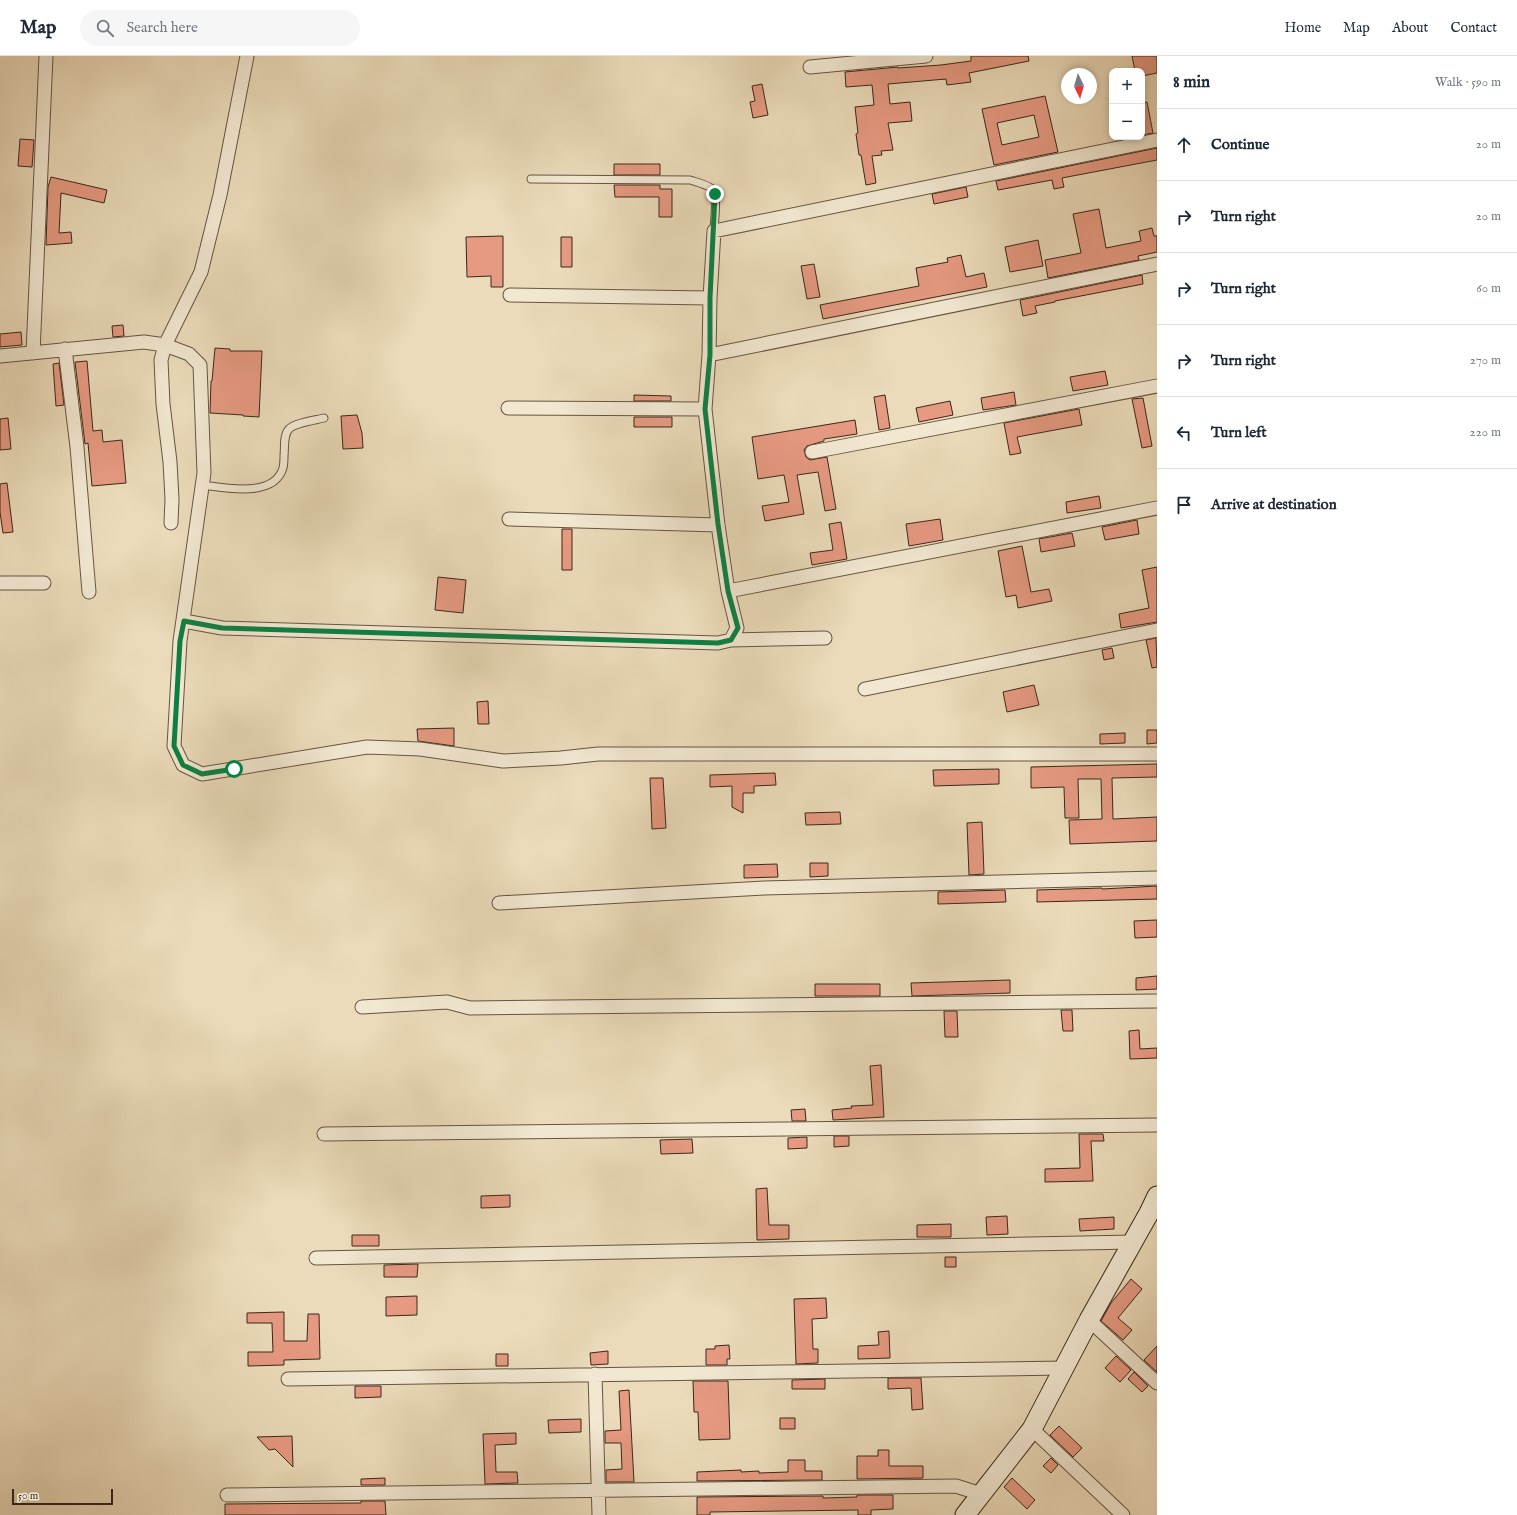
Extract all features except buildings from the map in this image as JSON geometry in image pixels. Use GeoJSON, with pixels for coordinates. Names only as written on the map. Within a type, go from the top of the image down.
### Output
{"type":"FeatureCollection","features":[{"type":"Feature","properties":{"kind":"street"},"geometry":{"type":"LineString","coordinates":[[33,353],[46,56]]}},
{"type":"Feature","properties":{"kind":"street"},"geometry":{"type":"LineString","coordinates":[[171,523],[172,499],[170,462],[163,404],[161,360],[165,345],[201,272],[220,195],[247,56]]}},
{"type":"Feature","properties":{"kind":"street"},"geometry":{"type":"LineString","coordinates":[[810,67],[926,56]]}},
{"type":"Feature","properties":{"kind":"street"},"geometry":{"type":"LineString","coordinates":[[731,640],[738,628],[728,591],[718,524],[705,409],[710,355],[710,298],[714,231],[1157,140]]}},
{"type":"Feature","properties":{"kind":"street"},"geometry":{"type":"LineString","coordinates":[[710,355],[1157,264]]}},
{"type":"Feature","properties":{"kind":"street"},"geometry":{"type":"LineString","coordinates":[[510,295],[710,298]]}},
{"type":"Feature","properties":{"kind":"street"},"geometry":{"type":"LineString","coordinates":[[0,356],[144,342],[165,345],[189,354],[200,365],[204,473],[180,641],[174,746],[183,765],[202,774],[367,747],[420,749],[502,761],[561,758],[598,754],[1157,754]]}},
{"type":"Feature","properties":{"kind":"street"},"geometry":{"type":"LineString","coordinates":[[65,349],[77,447],[89,592]]}},
{"type":"Feature","properties":{"kind":"street"},"geometry":{"type":"LineString","coordinates":[[812,452],[1157,386]]}},
{"type":"Feature","properties":{"kind":"street"},"geometry":{"type":"LineString","coordinates":[[508,408],[705,409]]}},
{"type":"Feature","properties":{"kind":"street"},"geometry":{"type":"LineString","coordinates":[[728,591],[1157,508]]}},
{"type":"Feature","properties":{"kind":"street"},"geometry":{"type":"LineString","coordinates":[[509,519],[718,524]]}},
{"type":"Feature","properties":{"kind":"street"},"geometry":{"type":"LineString","coordinates":[[0,583],[44,583]]}},
{"type":"Feature","properties":{"kind":"street"},"geometry":{"type":"LineString","coordinates":[[184,621],[230,628],[718,643],[731,640],[825,638]]}},
{"type":"Feature","properties":{"kind":"street"},"geometry":{"type":"LineString","coordinates":[[865,689],[1157,630]]}},
{"type":"Feature","properties":{"kind":"street"},"geometry":{"type":"LineString","coordinates":[[499,903],[772,888],[1157,878]]}},
{"type":"Feature","properties":{"kind":"street"},"geometry":{"type":"LineString","coordinates":[[362,1007],[447,1002],[470,1008],[497,1008],[1157,1001]]}},
{"type":"Feature","properties":{"kind":"street"},"geometry":{"type":"LineString","coordinates":[[324,1134],[1157,1125]]}},
{"type":"Feature","properties":{"kind":"street"},"geometry":{"type":"LineString","coordinates":[[965,1515],[1032,1430],[1089,1320],[1133,1242],[1153,1217],[1157,1196]]}},
{"type":"Feature","properties":{"kind":"street"},"geometry":{"type":"LineString","coordinates":[[316,1258],[1133,1242]]}},
{"type":"Feature","properties":{"kind":"street"},"geometry":{"type":"LineString","coordinates":[[1089,1320],[1157,1382]]}},
{"type":"Feature","properties":{"kind":"street"},"geometry":{"type":"LineString","coordinates":[[288,1379],[1064,1368]]}},
{"type":"Feature","properties":{"kind":"street"},"geometry":{"type":"LineString","coordinates":[[595,1374],[599,1515]]}},
{"type":"Feature","properties":{"kind":"street"},"geometry":{"type":"LineString","coordinates":[[1032,1430],[1123,1515]]}},
{"type":"Feature","properties":{"kind":"street"},"geometry":{"type":"LineString","coordinates":[[227,1495],[956,1486],[982,1494]]}},
{"type":"Feature","properties":{"kind":"lane"},"geometry":{"type":"LineString","coordinates":[[531,179],[690,180],[712,188],[715,194],[714,231]]}},
{"type":"Feature","properties":{"kind":"lane"},"geometry":{"type":"LineString","coordinates":[[203,485],[239,490],[262,487],[274,482],[283,469],[286,434],[289,428],[294,425],[324,418]]}},
{"type":"Feature","properties":{"kind":"route"},"geometry":{"type":"LineString","coordinates":[[234,769],[202,774],[183,765],[174,746],[180,641],[184,621],[222,628],[718,643],[731,640],[738,628],[728,591],[718,524],[705,409],[710,355],[710,298],[715,194]]}}]}
